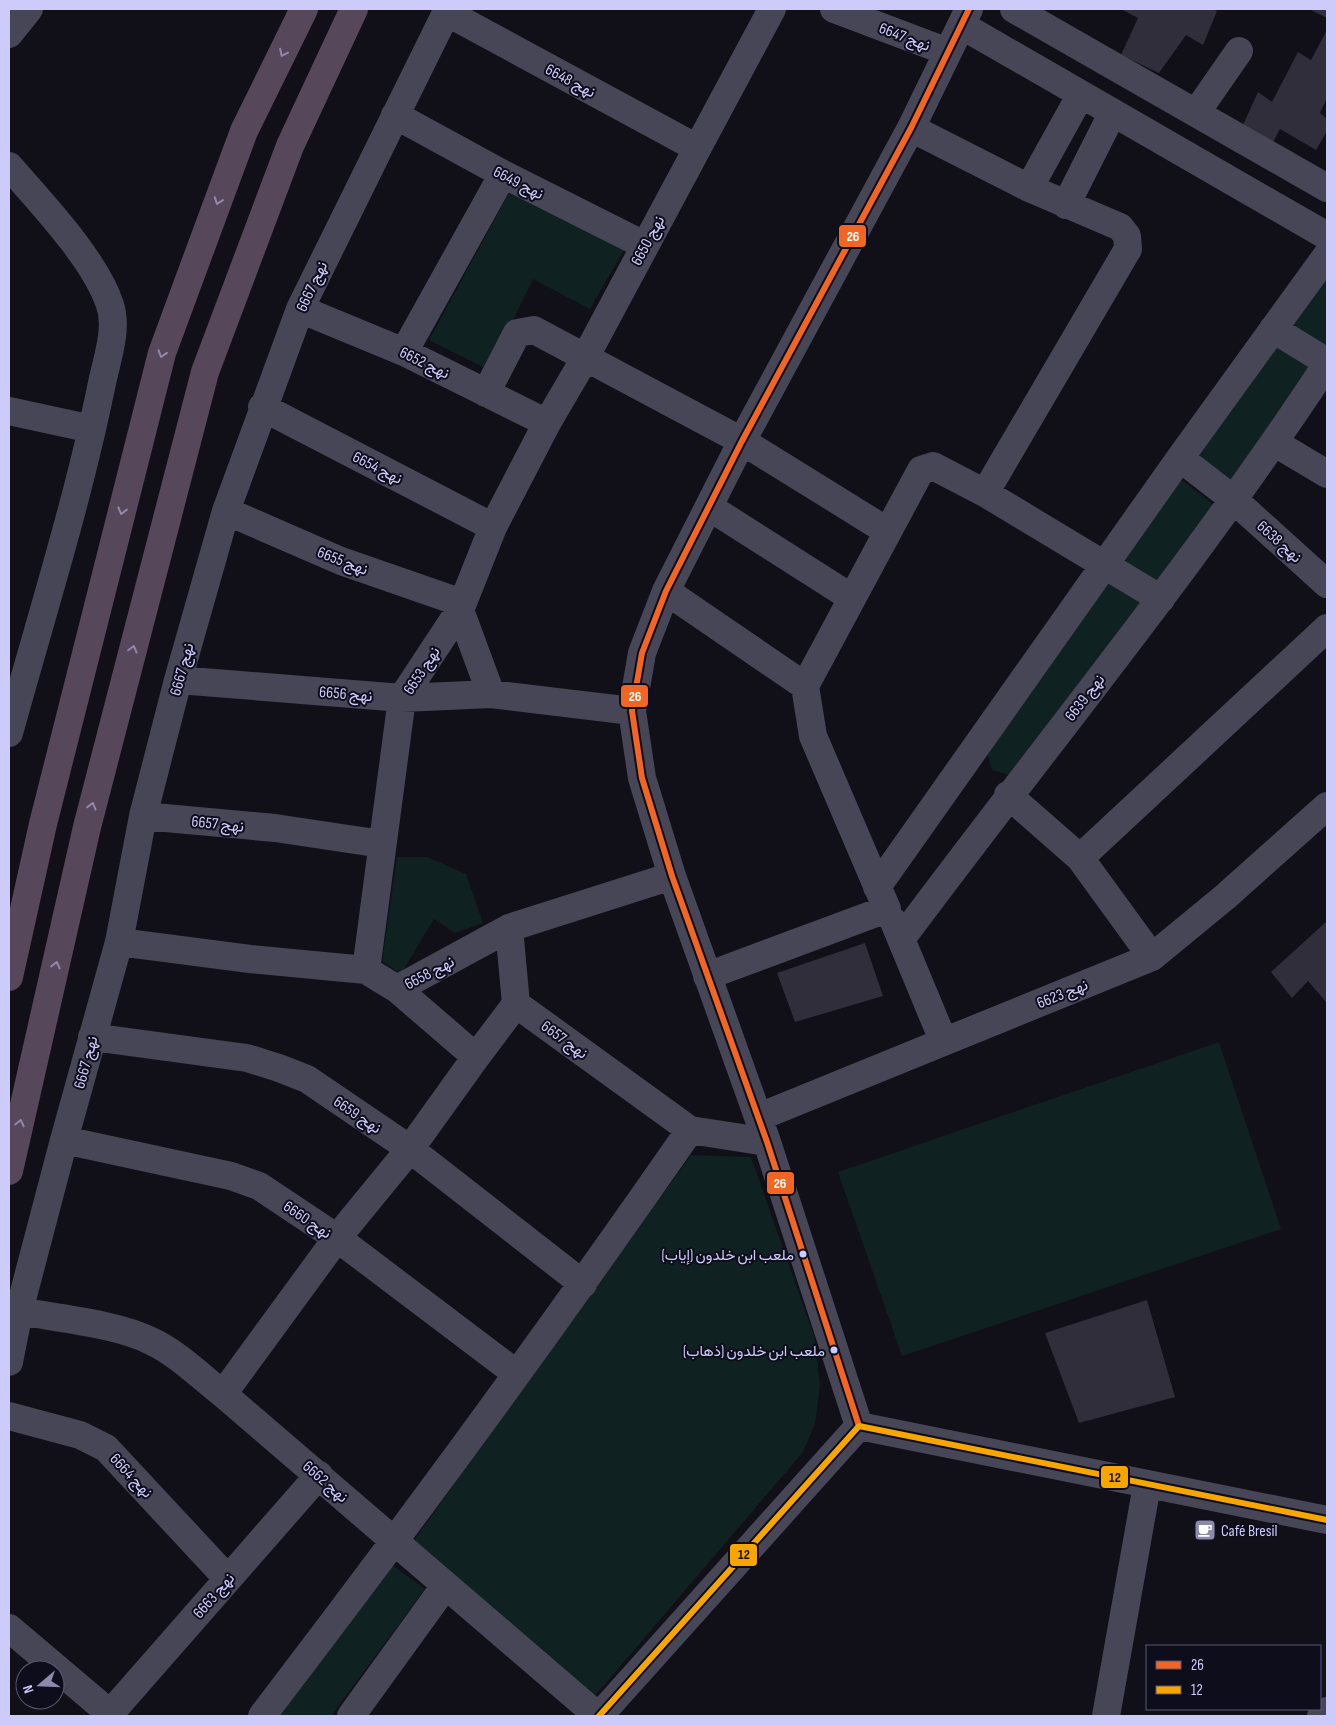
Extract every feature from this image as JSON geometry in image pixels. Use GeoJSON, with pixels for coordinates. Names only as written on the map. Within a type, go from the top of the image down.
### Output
{"type":"FeatureCollection","features":[{"type":"Feature","properties":{"kind":"highway"},"geometry":{"type":"LineString","coordinates":[[9,977],[43,824],[162,352],[244,131],[304,9]]}},
{"type":"Feature","properties":{"kind":"highway"},"geometry":{"type":"LineString","coordinates":[[9,1171],[87,828],[205,372],[290,146],[354,9]]}},
{"type":"Feature","properties":{"kind":"street"},"geometry":{"type":"LineString","coordinates":[[9,34],[29,9]]}},
{"type":"Feature","properties":{"kind":"street","name":"نهج 6650"},"geometry":{"type":"LineString","coordinates":[[547,423],[772,9]]}},
{"type":"Feature","properties":{"kind":"street","name":"نهج 6647"},"geometry":{"type":"LineString","coordinates":[[834,9],[948,52]]}},
{"type":"Feature","properties":{"kind":"street"},"geometry":{"type":"LineString","coordinates":[[1014,9],[1327,188]]}},
{"type":"Feature","properties":{"kind":"street","name":"نهج 6667"},"geometry":{"type":"LineString","coordinates":[[9,1362],[19,1311],[118,942],[143,816],[178,680],[226,512],[262,407],[300,309],[447,10]]}},
{"type":"Feature","properties":{"kind":"street","name":"نهج 6648"},"geometry":{"type":"LineString","coordinates":[[447,10],[697,148]]}},
{"type":"Feature","properties":{"kind":"street"},"geometry":{"type":"LineString","coordinates":[[858,1426],[763,1130],[672,876],[642,778],[632,711],[642,652],[666,591],[742,441],[911,128],[965,17],[1080,96],[1327,236]]}},
{"type":"Feature","properties":{"kind":"street"},"geometry":{"type":"LineString","coordinates":[[1196,114],[1239,51]]}},
{"type":"Feature","properties":{"kind":"street"},"geometry":{"type":"LineString","coordinates":[[1029,188],[1080,96]]}},
{"type":"Feature","properties":{"kind":"street"},"geometry":{"type":"LineString","coordinates":[[1066,205],[1112,114]]}},
{"type":"Feature","properties":{"kind":"street","name":"نهج 6649"},"geometry":{"type":"LineString","coordinates":[[395,115],[503,174],[644,245]]}},
{"type":"Feature","properties":{"kind":"street"},"geometry":{"type":"LineString","coordinates":[[911,128],[1029,188],[1120,227],[1128,236],[1128,249],[984,493]]}},
{"type":"Feature","properties":{"kind":"street"},"geometry":{"type":"LineString","coordinates":[[9,166],[65,230],[102,286],[111,307],[113,329],[92,430],[17,674],[9,733]]}},
{"type":"Feature","properties":{"kind":"street"},"geometry":{"type":"LineString","coordinates":[[404,352],[503,174]]}},
{"type":"Feature","properties":{"kind":"street"},"geometry":{"type":"LineString","coordinates":[[707,976],[882,898],[1106,564],[1327,255]]}},
{"type":"Feature","properties":{"kind":"street","name":"نهج 6652"},"geometry":{"type":"LineString","coordinates":[[300,309],[404,352],[547,423]]}},
{"type":"Feature","properties":{"kind":"street"},"geometry":{"type":"LineString","coordinates":[[486,393],[517,333],[534,330],[742,441],[887,531]]}},
{"type":"Feature","properties":{"kind":"street"},"geometry":{"type":"LineString","coordinates":[[1273,330],[1327,363]]}},
{"type":"Feature","properties":{"kind":"street","name":"نهج 6639"},"geometry":{"type":"LineString","coordinates":[[902,938],[1008,795],[1162,599],[1275,443],[1327,363]]}},
{"type":"Feature","properties":{"kind":"street","name":"نهج 6654"},"geometry":{"type":"LineString","coordinates":[[262,407],[493,527]]}},
{"type":"Feature","properties":{"kind":"street"},"geometry":{"type":"LineString","coordinates":[[9,411],[92,430]]}},
{"type":"Feature","properties":{"kind":"street","name":"نهج 6653"},"geometry":{"type":"LineString","coordinates":[[366,970],[402,698],[461,606],[493,527],[547,423]]}},
{"type":"Feature","properties":{"kind":"street"},"geometry":{"type":"LineString","coordinates":[[1275,443],[1327,474]]}},
{"type":"Feature","properties":{"kind":"street","name":"نهج 6638"},"geometry":{"type":"LineString","coordinates":[[1180,458],[1233,499],[1327,584]]}},
{"type":"Feature","properties":{"kind":"street"},"geometry":{"type":"LineString","coordinates":[[943,1040],[902,938],[882,898],[813,736],[805,686],[887,531],[921,470],[927,466],[933,466],[984,493],[1162,599]]}},
{"type":"Feature","properties":{"kind":"street"},"geometry":{"type":"LineString","coordinates":[[709,506],[852,598]]}},
{"type":"Feature","properties":{"kind":"street","name":"نهج 6655"},"geometry":{"type":"LineString","coordinates":[[226,512],[341,561],[461,606]]}},
{"type":"Feature","properties":{"kind":"street"},"geometry":{"type":"LineString","coordinates":[[666,591],[805,686]]}},
{"type":"Feature","properties":{"kind":"street"},"geometry":{"type":"LineString","coordinates":[[461,606],[491,694]]}},
{"type":"Feature","properties":{"kind":"street"},"geometry":{"type":"LineString","coordinates":[[1080,858],[1327,628]]}},
{"type":"Feature","properties":{"kind":"street","name":"نهج 6656"},"geometry":{"type":"LineString","coordinates":[[178,680],[402,698],[491,694],[632,711]]}},
{"type":"Feature","properties":{"kind":"street"},"geometry":{"type":"LineString","coordinates":[[1008,795],[1080,858],[1152,957]]}},
{"type":"Feature","properties":{"kind":"street","name":"نهج 6623"},"geometry":{"type":"LineString","coordinates":[[763,1130],[943,1040],[1152,957],[1225,896],[1327,806]]}},
{"type":"Feature","properties":{"kind":"street","name":"نهج 6657"},"geometry":{"type":"LineString","coordinates":[[143,816],[275,828],[382,844]]}},
{"type":"Feature","properties":{"kind":"street","name":"نهج 6658"},"geometry":{"type":"LineString","coordinates":[[118,942],[250,959],[366,970],[397,989],[509,928],[672,876]]}},
{"type":"Feature","properties":{"kind":"street"},"geometry":{"type":"LineString","coordinates":[[223,1394],[337,1238],[410,1148],[516,1004],[509,928]]}},
{"type":"Feature","properties":{"kind":"street"},"geometry":{"type":"LineString","coordinates":[[397,989],[476,1057]]}},
{"type":"Feature","properties":{"kind":"street","name":"نهج 6657"},"geometry":{"type":"LineString","coordinates":[[516,1004],[690,1130],[763,1130]]}},
{"type":"Feature","properties":{"kind":"street","name":"نهج 6659"},"geometry":{"type":"LineString","coordinates":[[92,1037],[247,1058],[307,1079],[410,1148],[584,1284]]}},
{"type":"Feature","properties":{"kind":"street"},"geometry":{"type":"LineString","coordinates":[[262,1716],[395,1542],[584,1284],[690,1130]]}},
{"type":"Feature","properties":{"kind":"street","name":"نهج 6660"},"geometry":{"type":"LineString","coordinates":[[64,1140],[231,1176],[259,1186],[337,1238],[517,1374]]}},
{"type":"Feature","properties":{"kind":"street","name":"نهج 6662"},"geometry":{"type":"LineString","coordinates":[[19,1311],[128,1332],[152,1341],[223,1394],[599,1716]]}},
{"type":"Feature","properties":{"kind":"street","name":"نهج 6664"},"geometry":{"type":"LineString","coordinates":[[9,1416],[80,1435],[94,1440],[106,1448],[228,1578]]}},
{"type":"Feature","properties":{"kind":"street"},"geometry":{"type":"LineString","coordinates":[[858,1426],[1327,1520]]}},
{"type":"Feature","properties":{"kind":"street"},"geometry":{"type":"LineString","coordinates":[[599,1716],[858,1426]]}},
{"type":"Feature","properties":{"kind":"street","name":"نهج 6663"},"geometry":{"type":"LineString","coordinates":[[110,1715],[319,1475]]}},
{"type":"Feature","properties":{"kind":"street"},"geometry":{"type":"LineString","coordinates":[[1106,1716],[1147,1485]]}},
{"type":"Feature","properties":{"kind":"street"},"geometry":{"type":"LineString","coordinates":[[351,1716],[445,1586]]}},
{"type":"Feature","properties":{"kind":"street"},"geometry":{"type":"LineString","coordinates":[[9,1628],[110,1715]]}},
{"type":"Feature","properties":{"kind":"street"},"geometry":{"type":"LineString","coordinates":[[1321,1716],[1327,1711]]}},
{"type":"Feature","properties":{"kind":"shaded area"},"geometry":{"type":"Polygon","coordinates":[[[509,193],[624,250],[590,309],[533,279],[489,370],[429,340],[509,193]]]}},
{"type":"Feature","properties":{"kind":"shaded area"},"geometry":{"type":"Polygon","coordinates":[[[1327,270],[1327,352],[1286,329],[1327,270]]]}},
{"type":"Feature","properties":{"kind":"shaded area"},"geometry":{"type":"Polygon","coordinates":[[[1275,344],[1316,369],[1227,492],[1188,463],[1275,344]]]}},
{"type":"Feature","properties":{"kind":"shaded area"},"geometry":{"type":"Polygon","coordinates":[[[1178,477],[1217,507],[1157,589],[1115,563],[1178,477]]]}},
{"type":"Feature","properties":{"kind":"shaded area"},"geometry":{"type":"Polygon","coordinates":[[[1105,576],[1149,601],[1022,765],[1008,775],[992,770],[988,756],[989,738],[1105,576]]]}},
{"type":"Feature","properties":{"kind":"shaded area"},"geometry":{"type":"Polygon","coordinates":[[[397,857],[427,857],[466,874],[483,923],[455,933],[434,919],[401,974],[382,961],[397,857]]]}},
{"type":"Feature","properties":{"kind":"shaded area"},"geometry":{"type":"Polygon","coordinates":[[[1219,1042],[1281,1229],[902,1356],[838,1172],[1219,1042]]]}},
{"type":"Feature","properties":{"kind":"shaded area"},"geometry":{"type":"Polygon","coordinates":[[[691,1155],[751,1157],[814,1336],[820,1385],[815,1424],[803,1452],[594,1697],[412,1543],[691,1155]]]}},
{"type":"Feature","properties":{"kind":"shaded area"},"geometry":{"type":"Polygon","coordinates":[[[388,1562],[425,1589],[331,1716],[273,1716],[388,1562]]]}},
{"type":"Feature","properties":{"kind":"building"},"geometry":{"type":"Polygon","coordinates":[[[1121,9],[1213,9],[1217,11],[1203,45],[1186,35],[1159,73],[1121,55],[1138,18],[1121,9]]]}},
{"type":"Feature","properties":{"kind":"building"},"geometry":{"type":"Polygon","coordinates":[[[1309,9],[1327,9],[1327,18],[1309,9]]]}},
{"type":"Feature","properties":{"kind":"building"},"geometry":{"type":"Polygon","coordinates":[[[1327,30],[1327,98],[1320,113],[1327,119],[1327,131],[1316,150],[1280,129],[1272,144],[1242,127],[1258,92],[1272,102],[1298,52],[1311,60],[1327,30]]]}},
{"type":"Feature","properties":{"kind":"building"},"geometry":{"type":"Polygon","coordinates":[[[1327,921],[1327,1003],[1308,981],[1292,998],[1271,972],[1327,921]]]}},
{"type":"Feature","properties":{"kind":"building"},"geometry":{"type":"Polygon","coordinates":[[[865,943],[883,996],[795,1022],[777,973],[865,943]]]}},
{"type":"Feature","properties":{"kind":"building"},"geometry":{"type":"Polygon","coordinates":[[[1147,1300],[1175,1397],[1079,1423],[1045,1333],[1147,1300]]]}},
{"type":"Feature","properties":{"kind":"transit line","name":"26"},"geometry":{"type":"LineString","coordinates":[[859,1426],[767,1142],[672,876],[642,778],[632,711],[642,653],[666,591],[742,441],[911,128],[969,9]]}},
{"type":"Feature","properties":{"kind":"transit line","name":"12"},"geometry":{"type":"LineString","coordinates":[[599,1716],[859,1426],[1327,1520]]}},
{"type":"Feature","properties":{"kind":"place","name":"ملعب ابن خلدون (إياب)"},"geometry":{"type":"Point","coordinates":[803,1254]}},
{"type":"Feature","properties":{"kind":"place","name":"ملعب ابن خلدون (ذهاب)"},"geometry":{"type":"Point","coordinates":[834,1350]}},
{"type":"Feature","properties":{"kind":"place","name":"Café Bresil"},"geometry":{"type":"Point","coordinates":[1205,1530]}}]}
